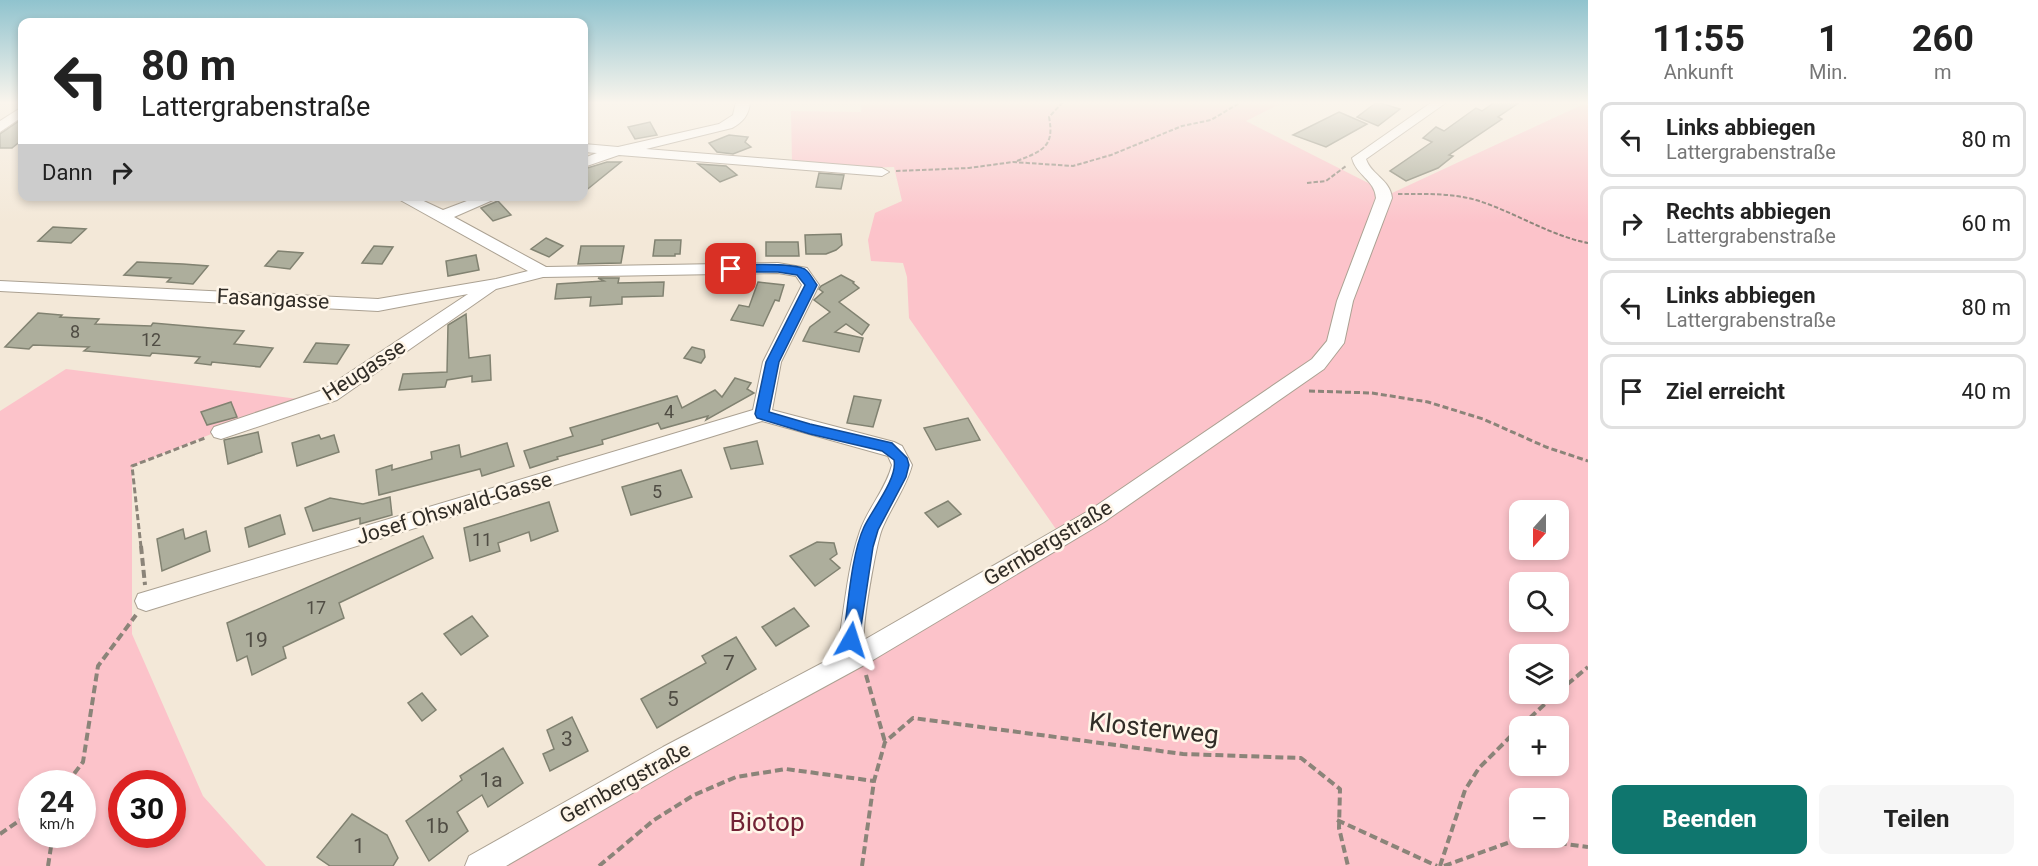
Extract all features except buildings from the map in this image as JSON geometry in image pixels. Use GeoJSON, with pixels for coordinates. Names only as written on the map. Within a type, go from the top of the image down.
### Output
{"type":"FeatureCollection","features":[{"type":"Feature","properties":{"kind":"street"},"geometry":{"type":"LineString","coordinates":[[588,162],[617,151],[655,142]]}},
{"type":"Feature","properties":{"kind":"street"},"geometry":{"type":"LineString","coordinates":[[1381,142],[1362,155],[1359,160],[1360,164],[1379,181],[1384,190]]}},
{"type":"Feature","properties":{"kind":"street"},"geometry":{"type":"LineString","coordinates":[[588,148],[882,172]]}},
{"type":"Feature","properties":{"kind":"street","name":"Gernbergstraße"},"geometry":{"type":"LineString","coordinates":[[479,866],[672,756],[860,654],[1097,516],[1318,364],[1335,343],[1345,300],[1384,198],[1384,190]]}},
{"type":"Feature","properties":{"kind":"street"},"geometry":{"type":"LineString","coordinates":[[410,201],[543,272]]}},
{"type":"Feature","properties":{"kind":"street"},"geometry":{"type":"LineString","coordinates":[[442,216],[482,201]]}},
{"type":"Feature","properties":{"kind":"street","name":"Fasangasse"},"geometry":{"type":"LineString","coordinates":[[0,286],[378,305],[495,284],[543,272],[778,268],[801,272],[811,285],[772,362],[762,414]]}},
{"type":"Feature","properties":{"kind":"street","name":"Heugasse"},"geometry":{"type":"LineString","coordinates":[[221,432],[330,395],[495,284]]}},
{"type":"Feature","properties":{"kind":"street"},"geometry":{"type":"LineString","coordinates":[[762,414],[810,429],[887,447],[900,458],[902,465],[899,477],[871,529],[866,547],[851,640],[860,654]]}},
{"type":"Feature","properties":{"kind":"street","name":"Josef Ohswald-Gasse"},"geometry":{"type":"LineString","coordinates":[[146,601],[762,414]]}},
{"type":"Feature","properties":{"kind":"path"},"geometry":{"type":"LineString","coordinates":[[1014,162],[1043,150],[1047,142]]}},
{"type":"Feature","properties":{"kind":"path"},"geometry":{"type":"LineString","coordinates":[[882,172],[969,168],[1014,162],[1073,166],[1111,155],[1142,142]]}},
{"type":"Feature","properties":{"kind":"path"},"geometry":{"type":"LineString","coordinates":[[1307,183],[1326,181],[1347,166],[1360,164]]}},
{"type":"Feature","properties":{"kind":"path"},"geometry":{"type":"LineString","coordinates":[[1384,190],[1399,194],[1429,192],[1481,202],[1552,234],[1588,243]]}},
{"type":"Feature","properties":{"kind":"path"},"geometry":{"type":"LineString","coordinates":[[1284,388],[1293,392],[1366,391],[1458,408],[1524,435],[1551,450],[1588,461]]}},
{"type":"Feature","properties":{"kind":"path"},"geometry":{"type":"LineString","coordinates":[[77,770],[83,762],[98,666],[146,601],[132,466],[221,432]]}},
{"type":"Feature","properties":{"kind":"path"},"geometry":{"type":"LineString","coordinates":[[860,654],[885,742],[874,781],[862,866]]}},
{"type":"Feature","properties":{"kind":"path"},"geometry":{"type":"LineString","coordinates":[[1569,683],[1588,667]]}},
{"type":"Feature","properties":{"kind":"path"},"geometry":{"type":"LineString","coordinates":[[1532,716],[1545,704]]}},
{"type":"Feature","properties":{"kind":"path","name":"Klosterweg"},"geometry":{"type":"LineString","coordinates":[[885,742],[913,718],[1183,754],[1301,758],[1340,789],[1337,820],[1347,866]]}},
{"type":"Feature","properties":{"kind":"path"},"geometry":{"type":"LineString","coordinates":[[1440,866],[1465,790],[1479,768],[1509,738]]}},
{"type":"Feature","properties":{"kind":"path"},"geometry":{"type":"LineString","coordinates":[[599,866],[654,820],[694,795],[736,777],[786,769],[874,781]]}},
{"type":"Feature","properties":{"kind":"path"},"geometry":{"type":"LineString","coordinates":[[1337,820],[1440,866],[1521,838],[1588,847]]}},
{"type":"Feature","properties":{"kind":"path"},"geometry":{"type":"LineString","coordinates":[[0,834],[18,822]]}},
{"type":"Feature","properties":{"kind":"path"},"geometry":{"type":"LineString","coordinates":[[48,866],[51,848]]}},
{"type":"Feature","properties":{"kind":"green space","name":"Biotop"},"geometry":{"type":"Polygon","coordinates":[[[792,142],[1288,142],[1390,194],[1501,142],[1588,142],[1588,866],[495,866],[1058,532],[909,318],[907,277],[903,263],[871,261],[868,240],[875,213],[902,201],[894,167],[862,168],[792,162],[792,142]]]}},
{"type":"Feature","properties":{"kind":"green space"},"geometry":{"type":"Polygon","coordinates":[[[66,369],[298,399],[132,466],[132,634],[203,796],[266,866],[0,866],[0,411],[66,369]]]}},
{"type":"Feature","properties":{"kind":"route"},"geometry":{"type":"LineString","coordinates":[[731,269],[778,268],[801,272],[811,285],[772,362],[762,414],[810,429],[875,443],[895,451],[900,458],[902,465],[899,477],[878,514],[866,547],[851,640]]}}]}
